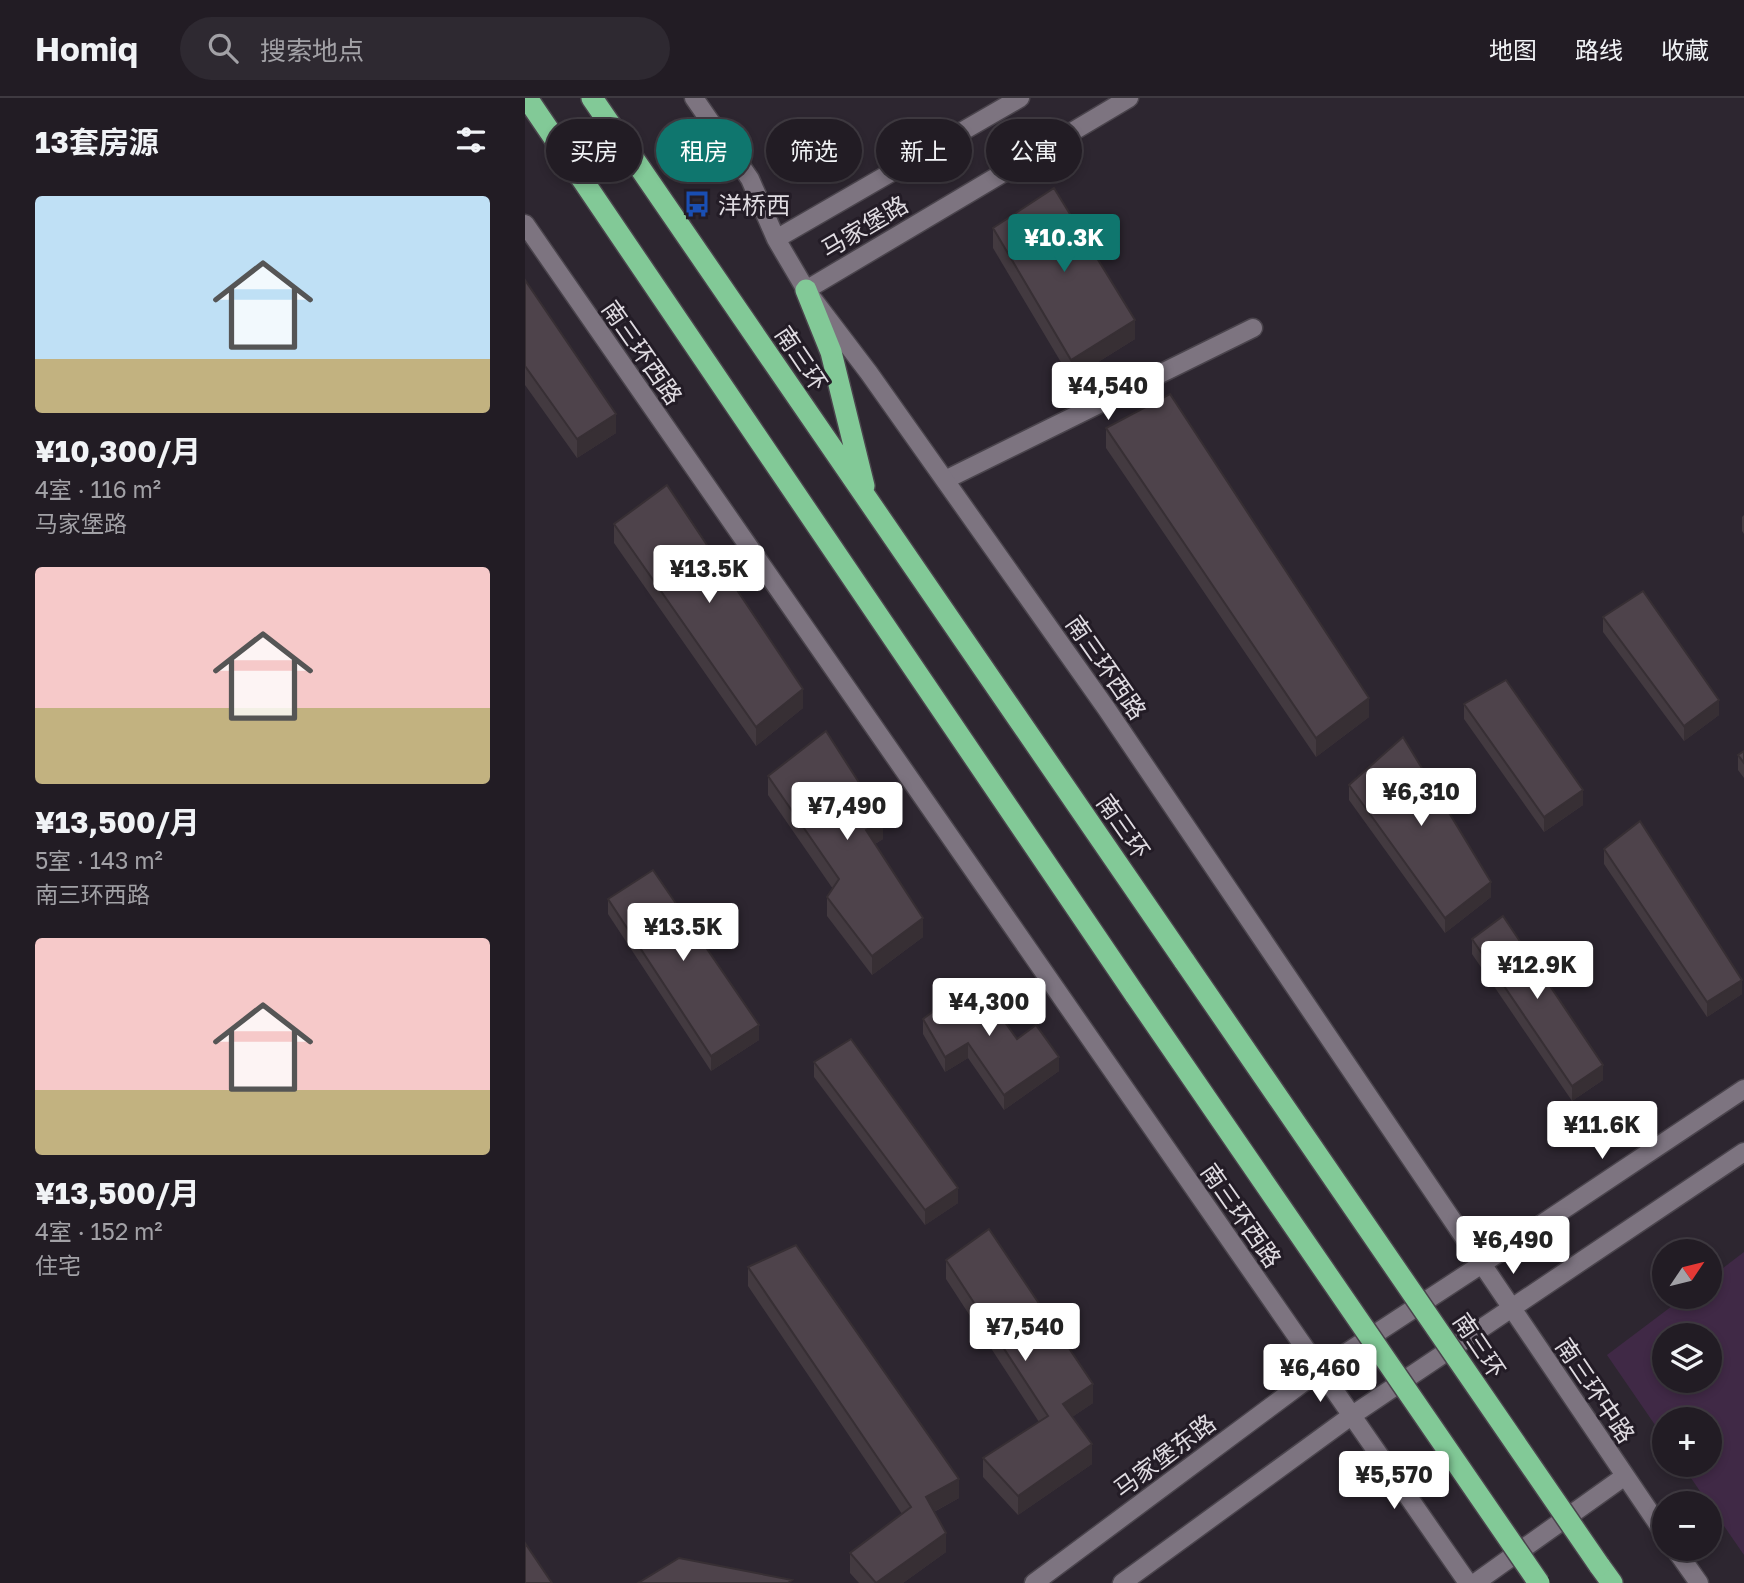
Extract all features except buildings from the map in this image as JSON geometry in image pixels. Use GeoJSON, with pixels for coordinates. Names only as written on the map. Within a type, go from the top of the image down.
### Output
{"type":"FeatureCollection","features":[{"type":"Feature","properties":{"kind":"highway"},"geometry":{"type":"LineString","coordinates":[[527,98],[1136,996],[1539,1583]]}},
{"type":"Feature","properties":{"kind":"highway","name":"南三环"},"geometry":{"type":"LineString","coordinates":[[592,98],[1612,1583]]}},
{"type":"Feature","properties":{"kind":"highway"},"geometry":{"type":"LineString","coordinates":[[806,290],[831,352],[868,501]]}},
{"type":"Feature","properties":{"kind":"street","name":"南三环西路"},"geometry":{"type":"LineString","coordinates":[[694,98],[750,179],[776,239],[806,290],[869,373],[1106,708],[1512,1309]]}},
{"type":"Feature","properties":{"kind":"street","name":"马家堡路"},"geometry":{"type":"LineString","coordinates":[[776,239],[1020,98]]}},
{"type":"Feature","properties":{"kind":"street","name":"马家堡路"},"geometry":{"type":"LineString","coordinates":[[806,290],[1129,98]]}},
{"type":"Feature","properties":{"kind":"street","name":"南三环西路"},"geometry":{"type":"LineString","coordinates":[[525,224],[1351,1416]]}},
{"type":"Feature","properties":{"kind":"street"},"geometry":{"type":"LineString","coordinates":[[945,481],[1253,328]]}},
{"type":"Feature","properties":{"kind":"street","name":"马家堡东路"},"geometry":{"type":"LineString","coordinates":[[1034,1583],[1320,1370],[1744,1089]]}},
{"type":"Feature","properties":{"kind":"street"},"geometry":{"type":"LineString","coordinates":[[1122,1583],[1351,1416],[1744,1152]]}},
{"type":"Feature","properties":{"kind":"street","name":"南三环中路"},"geometry":{"type":"LineString","coordinates":[[1512,1309],[1652,1515]]}},
{"type":"Feature","properties":{"kind":"street"},"geometry":{"type":"LineString","coordinates":[[1351,1416],[1468,1583]]}},
{"type":"Feature","properties":{"kind":"street"},"geometry":{"type":"LineString","coordinates":[[1475,1583],[1625,1476]]}},
{"type":"Feature","properties":{"kind":"street"},"geometry":{"type":"LineString","coordinates":[[1683,1561],[1699,1583]]}},
{"type":"Feature","properties":{"kind":"shaded area"},"geometry":{"type":"Polygon","coordinates":[[[1744,1252],[1744,1555],[1722,1523],[1722,1491],[1700,1491],[1690,1477],[1722,1477],[1722,1407],[1652,1407],[1652,1421],[1607,1355],[1668,1309],[1722,1309],[1722,1269],[1744,1252]]]}},
{"type":"Feature","properties":{"kind":"place","name":"洋桥西"},"geometry":{"type":"Point","coordinates":[697,204]}}]}
